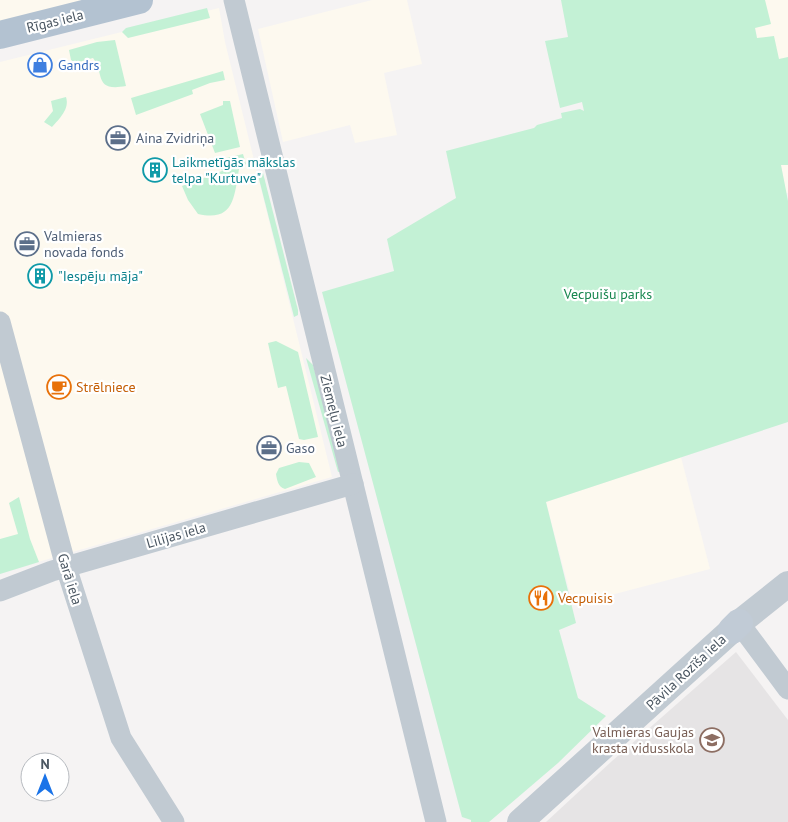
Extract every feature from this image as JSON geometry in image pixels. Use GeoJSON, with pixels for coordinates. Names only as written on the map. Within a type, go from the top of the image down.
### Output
{"type":"FeatureCollection","features":[{"type":"Feature","properties":{"kind":"main road","name":"Rīgas iela"},"geometry":{"type":"LineString","coordinates":[[0,35],[139,0]]}},
{"type":"Feature","properties":{"kind":"street","name":"Ziemeļu iela"},"geometry":{"type":"LineString","coordinates":[[234,0],[436,822]]}},
{"type":"Feature","properties":{"kind":"street","name":"Garā iela"},"geometry":{"type":"LineString","coordinates":[[0,322],[66,567],[121,738],[174,822]]}},
{"type":"Feature","properties":{"kind":"street","name":"Lilijas iela"},"geometry":{"type":"LineString","coordinates":[[0,591],[66,567],[353,486]]}},
{"type":"Feature","properties":{"kind":"street","name":"Pāvila Rozīša iela"},"geometry":{"type":"LineString","coordinates":[[520,822],[735,626],[788,584]]}},
{"type":"Feature","properties":{"kind":"street"},"geometry":{"type":"LineString","coordinates":[[735,626],[788,689]]}},
{"type":"Feature","properties":{"kind":"shaded area"},"geometry":{"type":"Polygon","coordinates":[[[0,0],[139,0],[0,35],[0,0]]]}},
{"type":"Feature","properties":{"kind":"shaded area"},"geometry":{"type":"Polygon","coordinates":[[[372,0],[407,0],[422,64],[384,73],[397,135],[355,143],[350,125],[283,142],[258,29],[372,0]]]}},
{"type":"Feature","properties":{"kind":"shaded area"},"geometry":{"type":"Polygon","coordinates":[[[750,0],[788,0],[788,193],[786,193],[750,0]]]}},
{"type":"Feature","properties":{"kind":"shaded area"},"geometry":{"type":"Polygon","coordinates":[[[219,8],[225,42],[332,477],[0,573],[0,62],[219,8]]]}},
{"type":"Feature","properties":{"kind":"shaded area"},"geometry":{"type":"Polygon","coordinates":[[[681,457],[710,569],[573,605],[546,502],[681,457]]]}},
{"type":"Feature","properties":{"kind":"shaded area","name":"Valmieras Gaujas krasta vidusskola"},"geometry":{"type":"Polygon","coordinates":[[[736,652],[788,720],[788,822],[546,822],[612,761],[736,652]]]}},
{"type":"Feature","properties":{"kind":"green space","name":"Vecpuišu parks"},"geometry":{"type":"Polygon","coordinates":[[[561,0],[765,0],[771,24],[755,28],[757,38],[774,36],[779,59],[788,57],[788,165],[781,165],[788,201],[788,422],[546,502],[576,623],[559,630],[578,698],[606,716],[558,763],[489,822],[471,822],[471,820],[462,817],[322,292],[394,271],[387,239],[456,198],[446,151],[534,128],[537,125],[562,118],[561,113],[580,109],[584,111],[582,102],[560,108],[545,41],[568,37],[561,0]]]}},
{"type":"Feature","properties":{"kind":"green space"},"geometry":{"type":"Polygon","coordinates":[[[207,8],[210,18],[128,38],[122,32],[126,28],[207,8]]]}},
{"type":"Feature","properties":{"kind":"green space"},"geometry":{"type":"Polygon","coordinates":[[[115,40],[126,86],[116,87],[104,84],[93,58],[75,63],[71,60],[69,50],[97,42],[115,40]]]}},
{"type":"Feature","properties":{"kind":"green space"},"geometry":{"type":"Polygon","coordinates":[[[223,71],[225,80],[192,90],[193,94],[136,115],[131,98],[223,71]]]}},
{"type":"Feature","properties":{"kind":"green space"},"geometry":{"type":"Polygon","coordinates":[[[66,97],[65,110],[58,121],[52,127],[44,122],[53,111],[51,101],[66,97]]]}},
{"type":"Feature","properties":{"kind":"green space"},"geometry":{"type":"Polygon","coordinates":[[[223,101],[230,101],[240,147],[215,153],[200,114],[223,105],[223,101]]]}},
{"type":"Feature","properties":{"kind":"green space"},"geometry":{"type":"Polygon","coordinates":[[[243,154],[246,164],[239,169],[236,189],[230,205],[219,214],[210,216],[198,214],[188,200],[182,186],[222,171],[218,160],[243,154]]]}},
{"type":"Feature","properties":{"kind":"green space"},"geometry":{"type":"Polygon","coordinates":[[[263,173],[298,310],[298,315],[294,317],[258,175],[263,173]]]}},
{"type":"Feature","properties":{"kind":"green space"},"geometry":{"type":"Polygon","coordinates":[[[276,341],[298,352],[318,437],[304,440],[299,439],[286,386],[278,388],[268,343],[276,341]]]}},
{"type":"Feature","properties":{"kind":"green space"},"geometry":{"type":"Polygon","coordinates":[[[306,358],[313,365],[342,471],[338,472],[306,358]]]}},
{"type":"Feature","properties":{"kind":"green space"},"geometry":{"type":"Polygon","coordinates":[[[299,462],[309,463],[316,477],[285,489],[281,487],[276,476],[279,468],[299,462]]]}},
{"type":"Feature","properties":{"kind":"green space"},"geometry":{"type":"Polygon","coordinates":[[[19,497],[30,539],[39,562],[0,574],[0,539],[18,534],[9,503],[19,497]]]}},
{"type":"Feature","properties":{"kind":"place","name":"Gandrs"},"geometry":{"type":"Point","coordinates":[40,65]}},
{"type":"Feature","properties":{"kind":"place","name":"Aina Zvidriņa"},"geometry":{"type":"Point","coordinates":[118,138]}},
{"type":"Feature","properties":{"kind":"place","name":"Laikmetīgās mākslas telpa \"Kurtuve\""},"geometry":{"type":"Point","coordinates":[155,170]}},
{"type":"Feature","properties":{"kind":"place","name":"Valmieras novada fonds"},"geometry":{"type":"Point","coordinates":[27,244]}},
{"type":"Feature","properties":{"kind":"place","name":"\"Iespēju māja\""},"geometry":{"type":"Point","coordinates":[40,276]}},
{"type":"Feature","properties":{"kind":"place","name":"Strēlniece"},"geometry":{"type":"Point","coordinates":[59,387]}},
{"type":"Feature","properties":{"kind":"place","name":"Gaso"},"geometry":{"type":"Point","coordinates":[269,448]}},
{"type":"Feature","properties":{"kind":"place","name":"Vecpuisis"},"geometry":{"type":"Point","coordinates":[541,598]}},
{"type":"Feature","properties":{"kind":"place","name":"Valmieras Gaujas krasta vidusskola"},"geometry":{"type":"Point","coordinates":[712,740]}}]}
